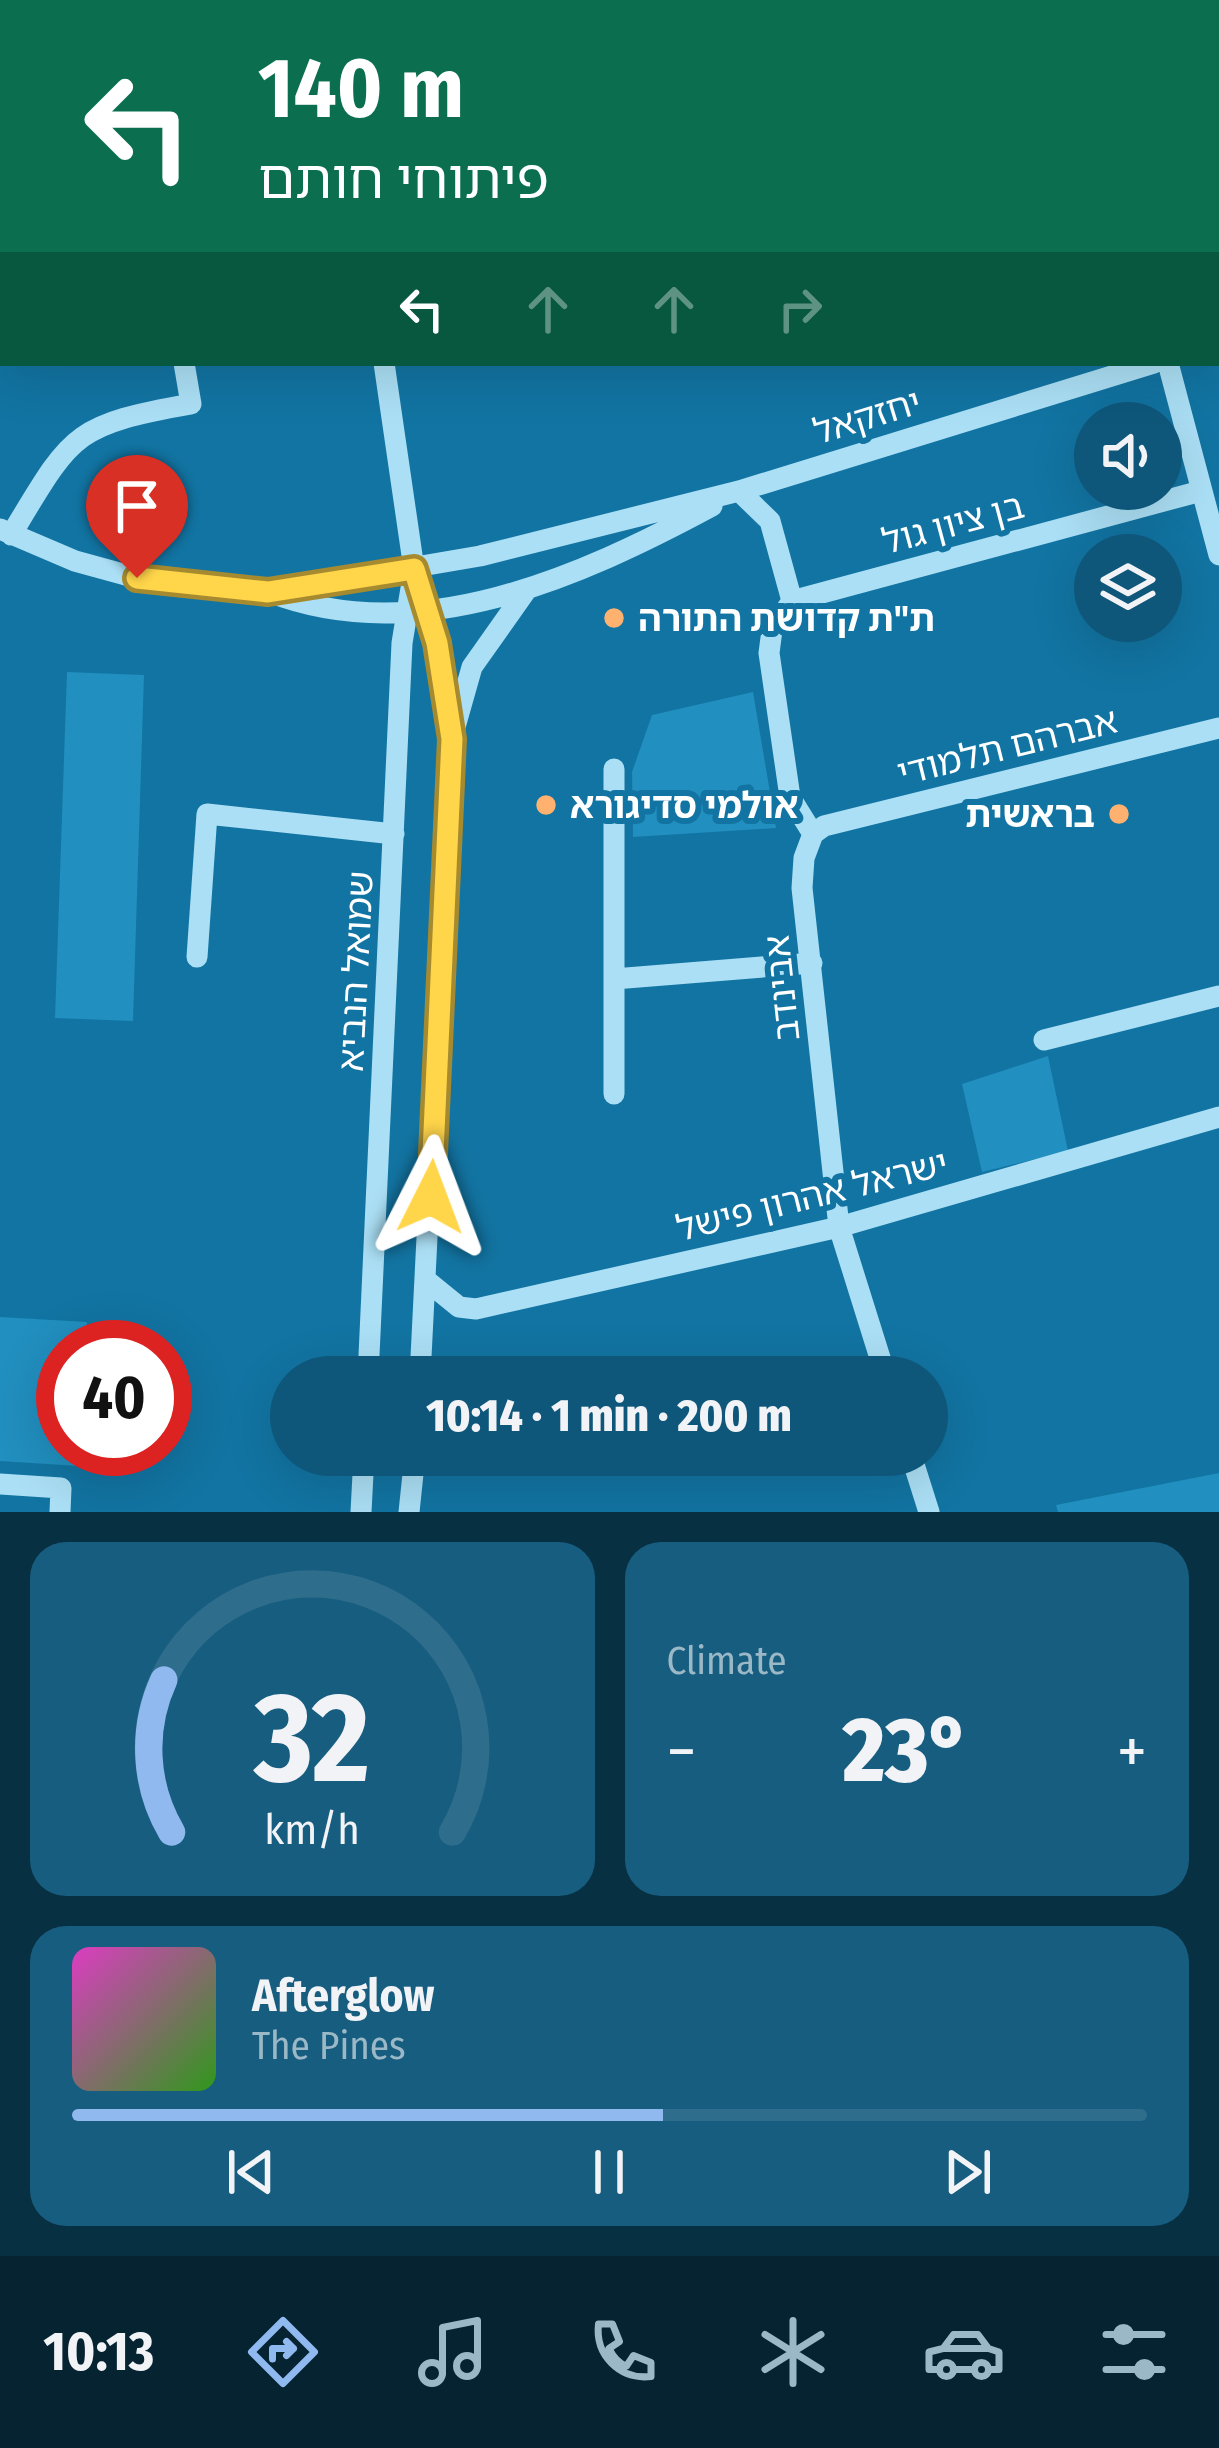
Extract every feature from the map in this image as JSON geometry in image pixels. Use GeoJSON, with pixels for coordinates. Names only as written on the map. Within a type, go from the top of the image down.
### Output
{"type":"FeatureCollection","features":[{"type":"Feature","properties":{"kind":"street"},"geometry":{"type":"LineString","coordinates":[[185,366],[191,404],[111,418],[84,431],[63,448],[5,532],[137,578],[268,592]]}},
{"type":"Feature","properties":{"kind":"street","name":"שמואל הנביא"},"geometry":{"type":"LineString","coordinates":[[383,366],[414,569],[428,609],[452,739],[422,1356]]}},
{"type":"Feature","properties":{"kind":"street","name":"יחזקאל"},"geometry":{"type":"LineString","coordinates":[[268,592],[414,569],[739,491],[1144,366]]}},
{"type":"Feature","properties":{"kind":"street"},"geometry":{"type":"LineString","coordinates":[[1169,366],[1219,555]]}},
{"type":"Feature","properties":{"kind":"street"},"geometry":{"type":"LineString","coordinates":[[739,491],[770,521],[792,601],[772,630],[769,653],[790,797],[813,834]]}},
{"type":"Feature","properties":{"kind":"street","name":"יחזקאל"},"geometry":{"type":"LineString","coordinates":[[268,592],[325,611],[405,612],[528,590],[739,491]]}},
{"type":"Feature","properties":{"kind":"street","name":"בן ציון גול"},"geometry":{"type":"LineString","coordinates":[[792,601],[1201,491]]}},
{"type":"Feature","properties":{"kind":"street","name":"שמואל הנביא"},"geometry":{"type":"LineString","coordinates":[[369,1356],[405,612],[414,569]]}},
{"type":"Feature","properties":{"kind":"street"},"geometry":{"type":"LineString","coordinates":[[452,739],[472,667],[528,590]]}},
{"type":"Feature","properties":{"kind":"street","name":"אברהם תלמודי"},"geometry":{"type":"LineString","coordinates":[[813,834],[824,826],[1219,728]]}},
{"type":"Feature","properties":{"kind":"street"},"geometry":{"type":"LineString","coordinates":[[614,769],[614,1094]]}},
{"type":"Feature","properties":{"kind":"street"},"geometry":{"type":"LineString","coordinates":[[197,957],[207,814],[394,834]]}},
{"type":"Feature","properties":{"kind":"street","name":"אבינדב"},"geometry":{"type":"LineString","coordinates":[[813,834],[801,871],[839,1227],[879,1356]]}},
{"type":"Feature","properties":{"kind":"street"},"geometry":{"type":"LineString","coordinates":[[614,979],[812,963]]}},
{"type":"Feature","properties":{"kind":"street"},"geometry":{"type":"LineString","coordinates":[[1044,1040],[1219,996]]}},
{"type":"Feature","properties":{"kind":"street","name":"ישראל אהרון פישל"},"geometry":{"type":"LineString","coordinates":[[427,1281],[459,1307],[476,1309],[839,1227],[1219,1117]]}},
{"type":"Feature","properties":{"kind":"street"},"geometry":{"type":"LineString","coordinates":[[361,1512],[363,1476]]}},
{"type":"Feature","properties":{"kind":"street"},"geometry":{"type":"LineString","coordinates":[[409,1512],[413,1476]]}},
{"type":"Feature","properties":{"kind":"street"},"geometry":{"type":"LineString","coordinates":[[918,1476],[929,1512]]}},
{"type":"Feature","properties":{"kind":"street"},"geometry":{"type":"LineString","coordinates":[[0,1484],[61,1488],[60,1512]]}},
{"type":"Feature","properties":{"kind":"shaded area"},"geometry":{"type":"Polygon","coordinates":[[[67,672],[144,675],[133,1021],[55,1018],[67,672]]]}},
{"type":"Feature","properties":{"kind":"shaded area"},"geometry":{"type":"Polygon","coordinates":[[[753,692],[776,828],[633,837],[632,772],[652,715],[753,692]]]}},
{"type":"Feature","properties":{"kind":"shaded area"},"geometry":{"type":"Polygon","coordinates":[[[1048,1056],[1068,1151],[982,1172],[962,1084],[1048,1056]]]}},
{"type":"Feature","properties":{"kind":"shaded area"},"geometry":{"type":"Polygon","coordinates":[[[0,1317],[52,1320],[36,1320],[36,1463],[0,1461],[0,1317]]]}},
{"type":"Feature","properties":{"kind":"shaded area"},"geometry":{"type":"Polygon","coordinates":[[[1219,1473],[1219,1512],[1058,1512],[1056,1505],[1219,1473]]]}},
{"type":"Feature","properties":{"kind":"place","name":"ת\"ת קדושת התורה"},"geometry":{"type":"Point","coordinates":[614,618]}},
{"type":"Feature","properties":{"kind":"place","name":"אולמי סדיגורא"},"geometry":{"type":"Point","coordinates":[546,805]}},
{"type":"Feature","properties":{"kind":"place","name":"בראשית"},"geometry":{"type":"Point","coordinates":[1119,814]}},
{"type":"Feature","properties":{"kind":"route"},"geometry":{"type":"LineString","coordinates":[[137,578],[268,592],[414,569],[437,643],[452,739],[431,1197]]}}]}
